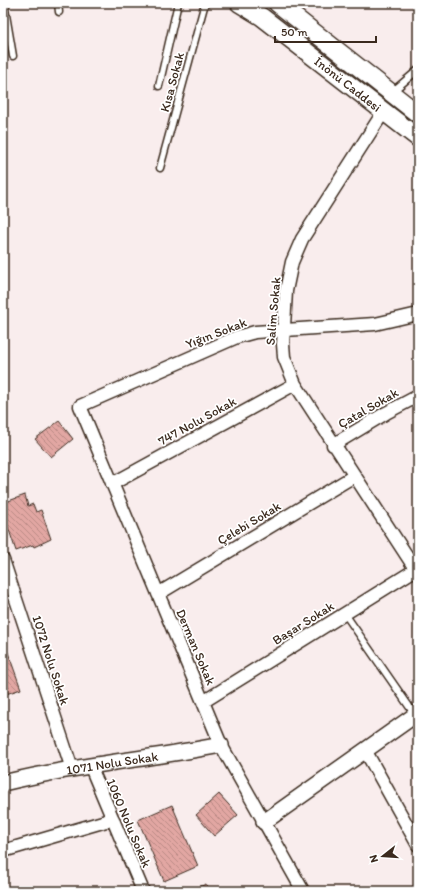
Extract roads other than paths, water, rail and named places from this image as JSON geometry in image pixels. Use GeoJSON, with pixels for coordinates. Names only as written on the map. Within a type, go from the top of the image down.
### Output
{"type":"FeatureCollection","features":[{"type":"Feature","properties":{"kind":"main road","name":"İnönü Caddesi"},"geometry":{"type":"LineString","coordinates":[[239,3],[262,17],[418,138]]}},
{"type":"Feature","properties":{"kind":"main road","name":"İnönü Caddesi"},"geometry":{"type":"LineString","coordinates":[[277,3],[418,114]]}},
{"type":"Feature","properties":{"kind":"street","name":"Salim Sokak"},"geometry":{"type":"LineString","coordinates":[[384,111],[302,239],[291,269],[286,291],[284,357],[295,384],[333,445],[417,570]]}},
{"type":"Feature","properties":{"kind":"street","name":"Yığın Sokak"},"geometry":{"type":"LineString","coordinates":[[80,406],[237,337],[255,332],[375,324],[418,314]]}},
{"type":"Feature","properties":{"kind":"street","name":"747 Nolu Sokak"},"geometry":{"type":"LineString","coordinates":[[112,484],[295,384]]}},
{"type":"Feature","properties":{"kind":"street","name":"Çatal Sokak"},"geometry":{"type":"LineString","coordinates":[[333,445],[386,413],[418,396]]}},
{"type":"Feature","properties":{"kind":"street","name":"Derman Sokak"},"geometry":{"type":"LineString","coordinates":[[80,406],[221,745],[303,891]]}},
{"type":"Feature","properties":{"kind":"street","name":"Çelebi Sokak"},"geometry":{"type":"LineString","coordinates":[[158,594],[354,476]]}},
{"type":"Feature","properties":{"kind":"street","name":"1072 Nolu Sokak"},"geometry":{"type":"LineString","coordinates":[[3,560],[72,769]]}},
{"type":"Feature","properties":{"kind":"street","name":"Başar Sokak"},"geometry":{"type":"LineString","coordinates":[[203,702],[417,570]]}},
{"type":"Feature","properties":{"kind":"street"},"geometry":{"type":"LineString","coordinates":[[264,822],[416,714]]}},
{"type":"Feature","properties":{"kind":"street","name":"1071 Nolu Sokak"},"geometry":{"type":"LineString","coordinates":[[3,783],[40,774],[90,765],[173,754],[221,745]]}},
{"type":"Feature","properties":{"kind":"street"},"geometry":{"type":"LineString","coordinates":[[365,750],[418,845]]}},
{"type":"Feature","properties":{"kind":"street","name":"1060 Nolu Sokak"},"geometry":{"type":"LineString","coordinates":[[90,765],[143,891]]}},
{"type":"Feature","properties":{"kind":"street"},"geometry":{"type":"LineString","coordinates":[[3,851],[113,819]]}},
{"type":"Feature","properties":{"kind":"lane"},"geometry":{"type":"LineString","coordinates":[[4,3],[13,56]]}},
{"type":"Feature","properties":{"kind":"lane"},"geometry":{"type":"LineString","coordinates":[[58,3],[59,12]]}},
{"type":"Feature","properties":{"kind":"lane"},"geometry":{"type":"LineString","coordinates":[[158,86],[178,3]]}},
{"type":"Feature","properties":{"kind":"lane","name":"Kısa Sokak"},"geometry":{"type":"LineString","coordinates":[[160,168],[205,3]]}},
{"type":"Feature","properties":{"kind":"lane"},"geometry":{"type":"LineString","coordinates":[[392,93],[418,70]]}},
{"type":"Feature","properties":{"kind":"lane"},"geometry":{"type":"LineString","coordinates":[[345,614],[416,714]]}}]}
